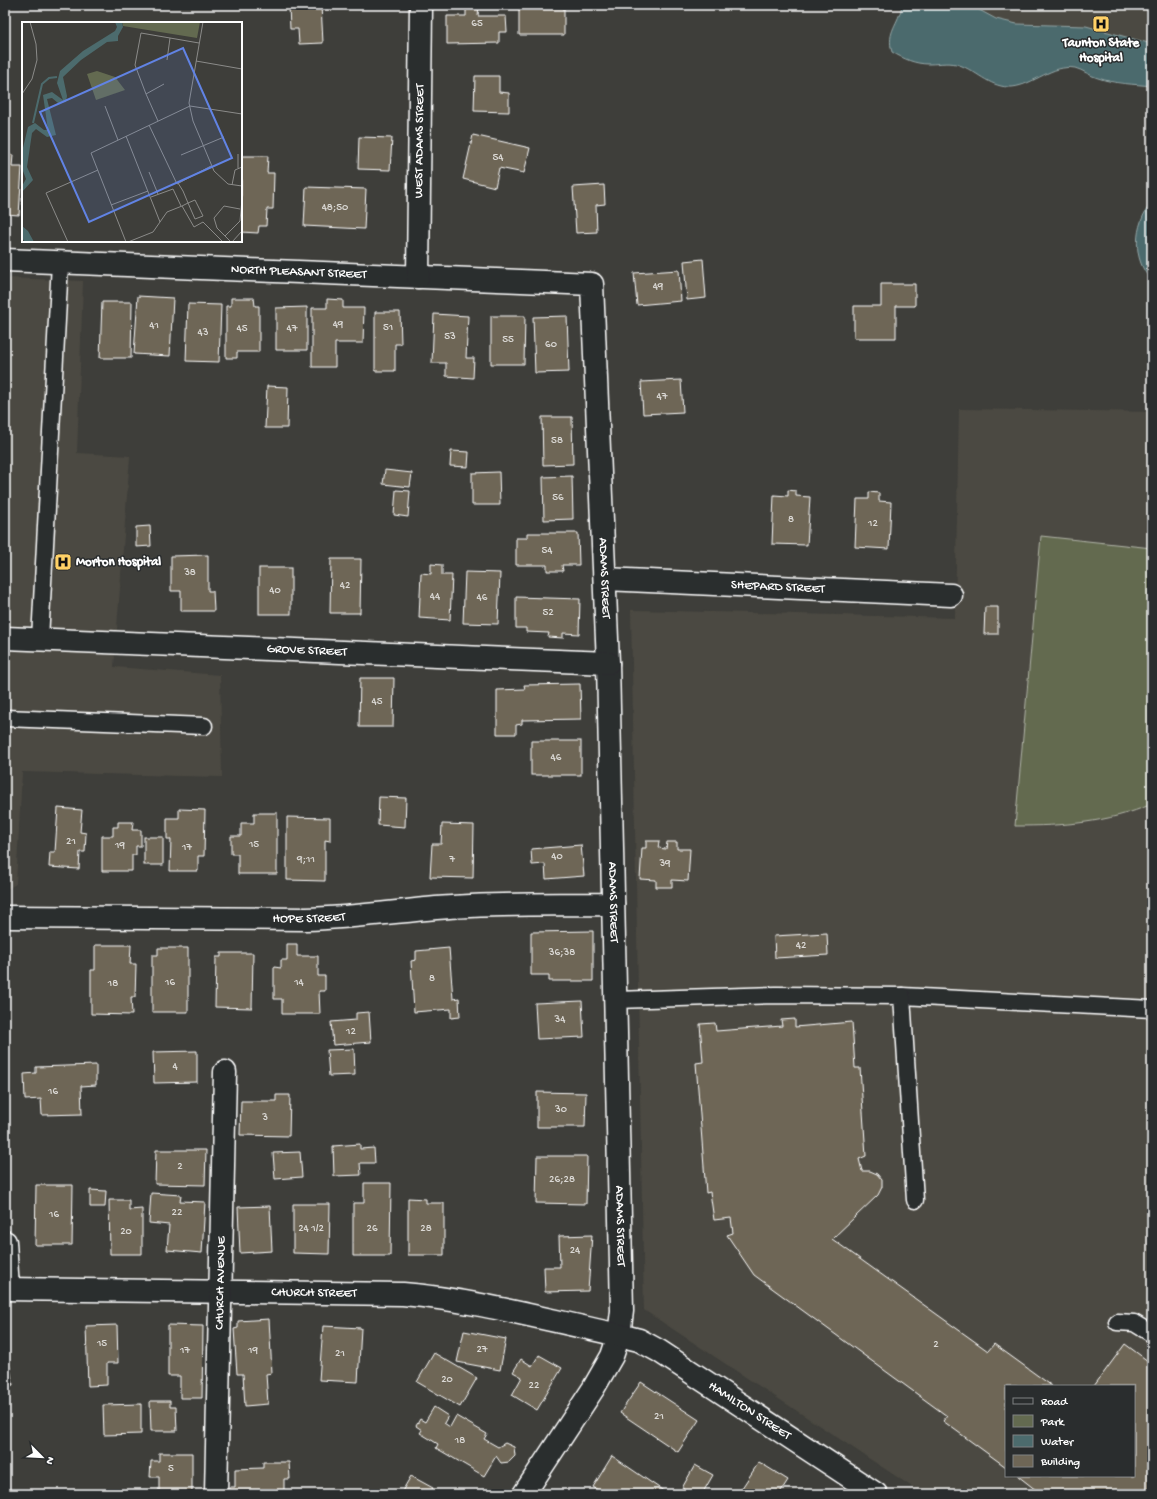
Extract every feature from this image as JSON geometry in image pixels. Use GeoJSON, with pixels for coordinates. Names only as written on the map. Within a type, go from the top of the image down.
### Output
{"type":"FeatureCollection","features":[{"type":"Feature","properties":{"kind":"street","name":"WEST ADAMS STREET"},"geometry":{"type":"LineString","coordinates":[[418,277],[421,5]]}},
{"type":"Feature","properties":{"kind":"street","name":"NORTH PLEASANT STREET"},"geometry":{"type":"LineString","coordinates":[[5,260],[592,284]]}},
{"type":"Feature","properties":{"kind":"street","name":"ADAMS STREET"},"geometry":{"type":"LineString","coordinates":[[524,1494],[597,1384],[612,1356],[619,1335],[622,1311],[612,904],[608,663],[592,284]]}},
{"type":"Feature","properties":{"kind":"street","name":"SHEPARD STREET"},"geometry":{"type":"LineString","coordinates":[[605,579],[951,595]]}},
{"type":"Feature","properties":{"kind":"street","name":"GROVE STREET"},"geometry":{"type":"LineString","coordinates":[[5,638],[608,663]]}},
{"type":"Feature","properties":{"kind":"street","name":"HOPE STREET"},"geometry":{"type":"LineString","coordinates":[[5,917],[306,919],[355,917],[436,908],[486,905],[612,904]]}},
{"type":"Feature","properties":{"kind":"street","name":"CHURCH AVENUE"},"geometry":{"type":"LineString","coordinates":[[216,1494],[225,1072]]}},
{"type":"Feature","properties":{"kind":"street"},"geometry":{"type":"LineString","coordinates":[[5,1242],[6,1289]]}},
{"type":"Feature","properties":{"kind":"street","name":"CHURCH STREET"},"geometry":{"type":"LineString","coordinates":[[6,1289],[378,1293],[444,1298],[619,1335]]}},
{"type":"Feature","properties":{"kind":"street","name":"HAMILTON STREET"},"geometry":{"type":"LineString","coordinates":[[619,1335],[639,1340],[659,1351],[876,1494]]}},
{"type":"Feature","properties":{"kind":"lane"},"geometry":{"type":"LineString","coordinates":[[40,639],[60,263]]}},
{"type":"Feature","properties":{"kind":"lane"},"geometry":{"type":"LineString","coordinates":[[5,718],[204,726]]}},
{"type":"Feature","properties":{"kind":"lane"},"geometry":{"type":"LineString","coordinates":[[615,1000],[776,995],[902,996],[1152,1008]]}},
{"type":"Feature","properties":{"kind":"lane"},"geometry":{"type":"LineString","coordinates":[[902,996],[915,1200]]}},
{"type":"Feature","properties":{"kind":"lane"},"geometry":{"type":"LineString","coordinates":[[1117,1322],[1134,1323],[1152,1334]]}},
{"type":"Feature","properties":{"kind":"shaded area","name":"Taunton State Hospital"},"geometry":{"type":"Polygon","coordinates":[[[970,5],[1152,5],[1152,44],[1065,25],[1017,24],[996,19],[970,5]]]}},
{"type":"Feature","properties":{"kind":"shaded area","name":"Morton Hospital"},"geometry":{"type":"Polygon","coordinates":[[[5,278],[83,281],[77,453],[130,456],[114,667],[220,675],[222,777],[22,772],[16,884],[5,890],[5,278]]]}},
{"type":"Feature","properties":{"kind":"shaded area"},"geometry":{"type":"Polygon","coordinates":[[[959,409],[1152,412],[1152,1494],[923,1494],[644,1310],[631,610],[955,618],[959,409]]]}},
{"type":"Feature","properties":{"kind":"green space"},"geometry":{"type":"Polygon","coordinates":[[[1041,536],[1152,548],[1152,804],[1119,815],[1085,822],[1015,826],[1041,536]]]}},
{"type":"Feature","properties":{"kind":"water"},"geometry":{"type":"Polygon","coordinates":[[[902,5],[970,5],[996,19],[1017,24],[1086,26],[1152,44],[1152,86],[1111,82],[1075,68],[1067,68],[1051,72],[1028,83],[1005,87],[991,83],[958,64],[924,64],[910,61],[892,52],[891,45],[892,33],[902,5]]]}},
{"type":"Feature","properties":{"kind":"water"},"geometry":{"type":"Polygon","coordinates":[[[1152,202],[1152,281],[1145,273],[1141,263],[1137,242],[1141,221],[1152,202]]]}},
{"type":"Feature","properties":{"kind":"building"},"geometry":{"type":"Polygon","coordinates":[[[289,5],[321,5],[323,43],[299,44],[298,29],[290,29],[289,5]]]}},
{"type":"Feature","properties":{"kind":"building"},"geometry":{"type":"Polygon","coordinates":[[[479,5],[478,16],[506,16],[507,32],[499,32],[499,43],[447,44],[447,16],[466,16],[466,6],[479,5]]]}},
{"type":"Feature","properties":{"kind":"building"},"geometry":{"type":"Polygon","coordinates":[[[544,5],[564,5],[564,35],[519,35],[519,8],[544,8],[544,5]]]}},
{"type":"Feature","properties":{"kind":"building"},"geometry":{"type":"Polygon","coordinates":[[[475,76],[499,76],[499,92],[509,93],[509,112],[474,111],[475,76]]]}},
{"type":"Feature","properties":{"kind":"building"},"geometry":{"type":"Polygon","coordinates":[[[473,135],[530,148],[524,173],[499,168],[495,187],[463,179],[473,135]]]}},
{"type":"Feature","properties":{"kind":"building"},"geometry":{"type":"Polygon","coordinates":[[[359,137],[392,138],[390,170],[358,169],[359,137]]]}},
{"type":"Feature","properties":{"kind":"building"},"geometry":{"type":"Polygon","coordinates":[[[5,154],[13,155],[12,167],[22,167],[19,215],[5,214],[5,154]]]}},
{"type":"Feature","properties":{"kind":"building"},"geometry":{"type":"Polygon","coordinates":[[[242,156],[268,156],[267,173],[274,173],[273,209],[267,209],[266,226],[259,226],[258,233],[242,232],[242,156]]]}},
{"type":"Feature","properties":{"kind":"building"},"geometry":{"type":"Polygon","coordinates":[[[604,185],[605,204],[596,205],[597,232],[576,233],[573,187],[604,185]]]}},
{"type":"Feature","properties":{"kind":"building"},"geometry":{"type":"Polygon","coordinates":[[[306,187],[366,189],[364,229],[304,226],[306,187]]]}},
{"type":"Feature","properties":{"kind":"building"},"geometry":{"type":"Polygon","coordinates":[[[703,259],[706,298],[687,300],[684,261],[703,259]]]}},
{"type":"Feature","properties":{"kind":"building"},"geometry":{"type":"Polygon","coordinates":[[[679,270],[681,301],[637,305],[634,273],[679,270]]]}},
{"type":"Feature","properties":{"kind":"building"},"geometry":{"type":"Polygon","coordinates":[[[881,284],[915,284],[915,306],[896,306],[896,338],[854,338],[854,306],[881,306],[881,284]]]}},
{"type":"Feature","properties":{"kind":"building"},"geometry":{"type":"Polygon","coordinates":[[[138,296],[173,298],[170,356],[134,354],[138,296]]]}},
{"type":"Feature","properties":{"kind":"building"},"geometry":{"type":"Polygon","coordinates":[[[231,298],[254,298],[255,306],[259,306],[259,352],[237,352],[237,358],[226,358],[226,306],[231,306],[231,298]]]}},
{"type":"Feature","properties":{"kind":"building"},"geometry":{"type":"Polygon","coordinates":[[[327,299],[343,300],[343,308],[364,308],[363,343],[335,343],[335,367],[312,367],[312,308],[327,308],[327,299]]]}},
{"type":"Feature","properties":{"kind":"building"},"geometry":{"type":"Polygon","coordinates":[[[102,302],[132,302],[131,358],[100,358],[102,302]]]}},
{"type":"Feature","properties":{"kind":"building"},"geometry":{"type":"Polygon","coordinates":[[[188,304],[221,305],[219,362],[186,361],[188,304]]]}},
{"type":"Feature","properties":{"kind":"building"},"geometry":{"type":"Polygon","coordinates":[[[307,307],[307,350],[276,350],[276,308],[307,307]]]}},
{"type":"Feature","properties":{"kind":"building"},"geometry":{"type":"Polygon","coordinates":[[[375,312],[400,312],[401,344],[395,344],[395,371],[375,371],[375,312]]]}},
{"type":"Feature","properties":{"kind":"building"},"geometry":{"type":"Polygon","coordinates":[[[434,314],[468,316],[466,358],[474,358],[473,378],[446,376],[446,363],[432,363],[434,314]]]}},
{"type":"Feature","properties":{"kind":"building"},"geometry":{"type":"Polygon","coordinates":[[[491,316],[525,316],[524,364],[491,364],[491,316]]]}},
{"type":"Feature","properties":{"kind":"building"},"geometry":{"type":"Polygon","coordinates":[[[567,316],[569,372],[535,373],[533,317],[567,316]]]}},
{"type":"Feature","properties":{"kind":"building"},"geometry":{"type":"Polygon","coordinates":[[[681,380],[683,412],[643,414],[641,382],[681,380]]]}},
{"type":"Feature","properties":{"kind":"building"},"geometry":{"type":"Polygon","coordinates":[[[267,386],[288,387],[287,428],[265,428],[267,386]]]}},
{"type":"Feature","properties":{"kind":"building"},"geometry":{"type":"Polygon","coordinates":[[[542,417],[572,417],[573,464],[543,465],[542,417]]]}},
{"type":"Feature","properties":{"kind":"building"},"geometry":{"type":"Polygon","coordinates":[[[451,451],[469,452],[468,467],[450,466],[451,451]]]}},
{"type":"Feature","properties":{"kind":"building"},"geometry":{"type":"Polygon","coordinates":[[[385,470],[412,473],[410,487],[383,484],[385,470]]]}},
{"type":"Feature","properties":{"kind":"building"},"geometry":{"type":"Polygon","coordinates":[[[499,472],[500,505],[472,505],[472,473],[499,472]]]}},
{"type":"Feature","properties":{"kind":"building"},"geometry":{"type":"Polygon","coordinates":[[[572,476],[573,519],[544,520],[543,477],[572,476]]]}},
{"type":"Feature","properties":{"kind":"building"},"geometry":{"type":"Polygon","coordinates":[[[396,490],[410,491],[408,517],[394,515],[396,490]]]}},
{"type":"Feature","properties":{"kind":"building"},"geometry":{"type":"Polygon","coordinates":[[[788,490],[796,491],[796,496],[810,497],[807,545],[772,544],[774,495],[788,496],[788,490]]]}},
{"type":"Feature","properties":{"kind":"building"},"geometry":{"type":"Polygon","coordinates":[[[869,492],[879,493],[879,501],[891,502],[889,549],[855,547],[857,499],[869,499],[869,492]]]}},
{"type":"Feature","properties":{"kind":"building"},"geometry":{"type":"Polygon","coordinates":[[[150,526],[151,546],[136,547],[136,527],[150,526]]]}},
{"type":"Feature","properties":{"kind":"building"},"geometry":{"type":"Polygon","coordinates":[[[527,533],[578,533],[579,565],[562,565],[563,571],[547,571],[547,565],[516,565],[516,538],[527,538],[527,533]]]}},
{"type":"Feature","properties":{"kind":"building"},"geometry":{"type":"Polygon","coordinates":[[[208,555],[208,591],[213,591],[214,611],[181,611],[181,591],[171,591],[171,556],[208,555]]]}},
{"type":"Feature","properties":{"kind":"building"},"geometry":{"type":"Polygon","coordinates":[[[331,559],[361,559],[360,613],[330,613],[331,559]]]}},
{"type":"Feature","properties":{"kind":"building"},"geometry":{"type":"Polygon","coordinates":[[[431,564],[442,565],[442,575],[452,575],[450,620],[419,618],[421,573],[431,574],[431,564]]]}},
{"type":"Feature","properties":{"kind":"building"},"geometry":{"type":"Polygon","coordinates":[[[259,568],[291,568],[291,614],[259,614],[259,568]]]}},
{"type":"Feature","properties":{"kind":"building"},"geometry":{"type":"Polygon","coordinates":[[[465,572],[500,573],[498,624],[463,623],[465,572]]]}},
{"type":"Feature","properties":{"kind":"building"},"geometry":{"type":"Polygon","coordinates":[[[516,597],[580,599],[579,634],[563,633],[563,638],[548,637],[549,633],[526,632],[526,628],[516,628],[516,597]]]}},
{"type":"Feature","properties":{"kind":"building"},"geometry":{"type":"Polygon","coordinates":[[[985,607],[998,607],[998,634],[984,634],[985,607]]]}},
{"type":"Feature","properties":{"kind":"building"},"geometry":{"type":"Polygon","coordinates":[[[360,678],[394,678],[393,727],[359,727],[360,678]]]}},
{"type":"Feature","properties":{"kind":"building"},"geometry":{"type":"Polygon","coordinates":[[[580,684],[581,719],[522,720],[522,724],[516,725],[516,734],[497,734],[497,690],[525,689],[524,685],[580,684]]]}},
{"type":"Feature","properties":{"kind":"building"},"geometry":{"type":"Polygon","coordinates":[[[531,741],[581,741],[581,775],[531,775],[531,741]]]}},
{"type":"Feature","properties":{"kind":"building"},"geometry":{"type":"Polygon","coordinates":[[[379,797],[406,798],[405,827],[378,825],[379,797]]]}},
{"type":"Feature","properties":{"kind":"building"},"geometry":{"type":"Polygon","coordinates":[[[58,808],[82,810],[80,832],[86,833],[85,852],[80,852],[79,869],[49,867],[50,852],[55,852],[58,808]]]}},
{"type":"Feature","properties":{"kind":"building"},"geometry":{"type":"Polygon","coordinates":[[[179,809],[205,810],[204,856],[198,856],[198,871],[170,871],[171,839],[167,839],[167,818],[179,818],[179,809]]]}},
{"type":"Feature","properties":{"kind":"building"},"geometry":{"type":"Polygon","coordinates":[[[254,813],[277,813],[277,874],[238,874],[238,854],[231,854],[231,836],[241,836],[241,823],[254,823],[254,813]]]}},
{"type":"Feature","properties":{"kind":"building"},"geometry":{"type":"Polygon","coordinates":[[[287,817],[330,818],[330,841],[325,840],[325,881],[287,880],[287,817]]]}},
{"type":"Feature","properties":{"kind":"building"},"geometry":{"type":"Polygon","coordinates":[[[118,822],[133,822],[132,830],[141,830],[141,846],[136,846],[136,855],[132,855],[132,871],[102,871],[102,836],[113,836],[113,827],[118,827],[118,822]]]}},
{"type":"Feature","properties":{"kind":"building"},"geometry":{"type":"Polygon","coordinates":[[[442,824],[474,825],[473,878],[430,877],[432,844],[441,844],[442,824]]]}},
{"type":"Feature","properties":{"kind":"building"},"geometry":{"type":"Polygon","coordinates":[[[144,837],[163,837],[163,865],[144,865],[144,837]]]}},
{"type":"Feature","properties":{"kind":"building"},"geometry":{"type":"Polygon","coordinates":[[[646,841],[659,841],[658,848],[666,849],[667,842],[677,842],[677,849],[690,849],[688,881],[672,880],[672,887],[656,887],[656,880],[640,879],[642,848],[646,848],[646,841]]]}},
{"type":"Feature","properties":{"kind":"building"},"geometry":{"type":"Polygon","coordinates":[[[581,845],[584,876],[546,879],[545,864],[532,865],[531,849],[581,845]]]}},
{"type":"Feature","properties":{"kind":"building"},"geometry":{"type":"Polygon","coordinates":[[[593,931],[593,981],[549,981],[549,975],[531,975],[531,932],[593,931]]]}},
{"type":"Feature","properties":{"kind":"building"},"geometry":{"type":"Polygon","coordinates":[[[827,933],[828,955],[775,958],[774,936],[827,933]]]}},
{"type":"Feature","properties":{"kind":"building"},"geometry":{"type":"Polygon","coordinates":[[[287,944],[297,944],[297,956],[318,956],[318,976],[325,976],[325,991],[319,991],[320,1014],[282,1014],[282,999],[274,999],[274,967],[281,968],[281,960],[287,960],[287,944]]]}},
{"type":"Feature","properties":{"kind":"building"},"geometry":{"type":"Polygon","coordinates":[[[95,945],[131,945],[130,964],[136,964],[135,997],[131,997],[132,1015],[91,1014],[91,970],[95,970],[95,945]]]}},
{"type":"Feature","properties":{"kind":"building"},"geometry":{"type":"Polygon","coordinates":[[[158,948],[188,948],[188,1012],[152,1012],[152,955],[158,955],[158,948]]]}},
{"type":"Feature","properties":{"kind":"building"},"geometry":{"type":"Polygon","coordinates":[[[449,948],[453,999],[459,998],[460,1017],[451,1018],[451,1009],[414,1012],[411,961],[416,960],[416,951],[449,948]]]}},
{"type":"Feature","properties":{"kind":"building"},"geometry":{"type":"Polygon","coordinates":[[[221,953],[253,953],[252,1008],[215,1007],[216,957],[221,957],[221,953]]]}},
{"type":"Feature","properties":{"kind":"building"},"geometry":{"type":"Polygon","coordinates":[[[582,1001],[584,1037],[537,1039],[535,1003],[582,1001]]]}},
{"type":"Feature","properties":{"kind":"building"},"geometry":{"type":"Polygon","coordinates":[[[369,1012],[371,1042],[333,1045],[331,1022],[356,1020],[356,1013],[369,1012]]]}},
{"type":"Feature","properties":{"kind":"building"},"geometry":{"type":"Polygon","coordinates":[[[795,1019],[795,1027],[852,1022],[855,1068],[860,1068],[866,1156],[859,1159],[862,1171],[870,1171],[877,1174],[882,1180],[882,1187],[878,1195],[832,1239],[988,1351],[994,1344],[1051,1385],[1005,1385],[1005,1466],[943,1421],[947,1416],[754,1275],[727,1235],[733,1233],[731,1218],[714,1220],[710,1192],[706,1193],[696,1063],[703,1062],[700,1024],[715,1023],[716,1031],[782,1026],[781,1020],[795,1019]]]}},
{"type":"Feature","properties":{"kind":"building"},"geometry":{"type":"Polygon","coordinates":[[[354,1049],[355,1075],[329,1076],[327,1050],[354,1049]]]}},
{"type":"Feature","properties":{"kind":"building"},"geometry":{"type":"Polygon","coordinates":[[[197,1051],[197,1082],[154,1083],[153,1052],[197,1051]]]}},
{"type":"Feature","properties":{"kind":"building"},"geometry":{"type":"Polygon","coordinates":[[[96,1065],[96,1085],[81,1086],[82,1114],[42,1115],[41,1099],[25,1100],[24,1074],[36,1073],[36,1067],[96,1065]]]}},
{"type":"Feature","properties":{"kind":"building"},"geometry":{"type":"Polygon","coordinates":[[[537,1092],[586,1093],[585,1127],[537,1127],[537,1092]]]}},
{"type":"Feature","properties":{"kind":"building"},"geometry":{"type":"Polygon","coordinates":[[[276,1095],[290,1095],[289,1136],[240,1135],[241,1101],[276,1101],[276,1095]]]}},
{"type":"Feature","properties":{"kind":"building"},"geometry":{"type":"Polygon","coordinates":[[[360,1144],[360,1149],[374,1148],[375,1163],[360,1163],[361,1175],[334,1176],[333,1146],[360,1144]]]}},
{"type":"Feature","properties":{"kind":"building"},"geometry":{"type":"Polygon","coordinates":[[[156,1150],[206,1150],[205,1185],[155,1184],[156,1150]]]}},
{"type":"Feature","properties":{"kind":"building"},"geometry":{"type":"Polygon","coordinates":[[[300,1152],[302,1177],[275,1179],[273,1153],[300,1152]]]}},
{"type":"Feature","properties":{"kind":"building"},"geometry":{"type":"Polygon","coordinates":[[[537,1156],[587,1156],[586,1204],[536,1203],[537,1156]]]}},
{"type":"Feature","properties":{"kind":"building"},"geometry":{"type":"Polygon","coordinates":[[[364,1183],[391,1183],[390,1256],[353,1256],[353,1203],[364,1203],[364,1183]]]}},
{"type":"Feature","properties":{"kind":"building"},"geometry":{"type":"Polygon","coordinates":[[[36,1185],[73,1185],[72,1245],[35,1245],[36,1185]]]}},
{"type":"Feature","properties":{"kind":"building"},"geometry":{"type":"Polygon","coordinates":[[[90,1190],[106,1191],[105,1207],[90,1207],[90,1190]]]}},
{"type":"Feature","properties":{"kind":"building"},"geometry":{"type":"Polygon","coordinates":[[[151,1193],[181,1195],[180,1201],[205,1202],[202,1253],[167,1250],[169,1225],[149,1223],[151,1193]]]}},
{"type":"Feature","properties":{"kind":"building"},"geometry":{"type":"Polygon","coordinates":[[[408,1198],[426,1199],[426,1203],[444,1203],[444,1255],[408,1255],[408,1198]]]}},
{"type":"Feature","properties":{"kind":"building"},"geometry":{"type":"Polygon","coordinates":[[[109,1200],[129,1200],[129,1210],[142,1209],[142,1254],[110,1254],[109,1200]]]}},
{"type":"Feature","properties":{"kind":"building"},"geometry":{"type":"Polygon","coordinates":[[[293,1204],[330,1204],[329,1254],[293,1253],[293,1204]]]}},
{"type":"Feature","properties":{"kind":"building"},"geometry":{"type":"Polygon","coordinates":[[[270,1206],[272,1251],[240,1253],[238,1207],[270,1206]]]}},
{"type":"Feature","properties":{"kind":"building"},"geometry":{"type":"Polygon","coordinates":[[[592,1235],[588,1291],[545,1292],[544,1267],[560,1267],[559,1236],[592,1235]]]}},
{"type":"Feature","properties":{"kind":"building"},"geometry":{"type":"Polygon","coordinates":[[[269,1319],[272,1373],[266,1374],[268,1404],[245,1406],[243,1374],[237,1374],[234,1329],[238,1328],[238,1321],[269,1319]]]}},
{"type":"Feature","properties":{"kind":"building"},"geometry":{"type":"Polygon","coordinates":[[[117,1325],[118,1363],[107,1363],[107,1385],[88,1386],[86,1326],[117,1325]]]}},
{"type":"Feature","properties":{"kind":"building"},"geometry":{"type":"Polygon","coordinates":[[[168,1325],[203,1326],[202,1398],[180,1398],[180,1376],[168,1376],[168,1325]]]}},
{"type":"Feature","properties":{"kind":"building"},"geometry":{"type":"Polygon","coordinates":[[[323,1326],[361,1328],[358,1382],[319,1380],[323,1326]]]}},
{"type":"Feature","properties":{"kind":"building"},"geometry":{"type":"Polygon","coordinates":[[[464,1331],[506,1339],[500,1370],[457,1362],[464,1331]]]}},
{"type":"Feature","properties":{"kind":"building"},"geometry":{"type":"Polygon","coordinates":[[[5,1339],[13,1385],[5,1387],[5,1339]]]}},
{"type":"Feature","properties":{"kind":"building"},"geometry":{"type":"Polygon","coordinates":[[[1125,1344],[1152,1364],[1152,1494],[1041,1494],[1019,1477],[1135,1477],[1135,1385],[1095,1385],[1125,1344]]]}},
{"type":"Feature","properties":{"kind":"building"},"geometry":{"type":"Polygon","coordinates":[[[434,1353],[477,1378],[460,1407],[417,1382],[434,1353]]]}},
{"type":"Feature","properties":{"kind":"building"},"geometry":{"type":"Polygon","coordinates":[[[539,1355],[562,1368],[537,1410],[512,1395],[522,1377],[513,1372],[521,1359],[532,1366],[539,1355]]]}},
{"type":"Feature","properties":{"kind":"building"},"geometry":{"type":"Polygon","coordinates":[[[641,1382],[699,1420],[678,1452],[620,1413],[641,1382]]]}},
{"type":"Feature","properties":{"kind":"building"},"geometry":{"type":"Polygon","coordinates":[[[150,1401],[170,1401],[170,1407],[176,1407],[177,1431],[151,1431],[150,1401]]]}},
{"type":"Feature","properties":{"kind":"building"},"geometry":{"type":"Polygon","coordinates":[[[141,1404],[141,1434],[104,1435],[103,1405],[141,1404]]]}},
{"type":"Feature","properties":{"kind":"building"},"geometry":{"type":"Polygon","coordinates":[[[434,1407],[448,1416],[444,1423],[450,1427],[456,1416],[487,1434],[484,1439],[498,1447],[505,1443],[514,1447],[515,1456],[509,1462],[501,1463],[496,1456],[484,1476],[436,1448],[438,1444],[420,1433],[422,1430],[416,1426],[420,1419],[425,1422],[434,1407]]]}},
{"type":"Feature","properties":{"kind":"building"},"geometry":{"type":"Polygon","coordinates":[[[159,1453],[192,1453],[192,1494],[159,1494],[159,1477],[150,1477],[151,1461],[159,1461],[159,1453]]]}},
{"type":"Feature","properties":{"kind":"building"},"geometry":{"type":"Polygon","coordinates":[[[612,1456],[668,1494],[604,1494],[593,1487],[612,1456]]]}},
{"type":"Feature","properties":{"kind":"building"},"geometry":{"type":"Polygon","coordinates":[[[263,1462],[289,1462],[290,1479],[284,1479],[284,1494],[230,1494],[230,1487],[235,1487],[235,1469],[263,1468],[263,1462]]]}},
{"type":"Feature","properties":{"kind":"building"},"geometry":{"type":"Polygon","coordinates":[[[759,1462],[788,1480],[779,1494],[738,1494],[759,1462]]]}},
{"type":"Feature","properties":{"kind":"building"},"geometry":{"type":"Polygon","coordinates":[[[695,1465],[713,1475],[702,1494],[692,1494],[682,1488],[695,1465]]]}},
{"type":"Feature","properties":{"kind":"building"},"geometry":{"type":"Polygon","coordinates":[[[411,1476],[433,1488],[430,1494],[401,1493],[411,1476]]]}},
{"type":"Feature","properties":{"kind":"place","name":"Taunton State Hospital"},"geometry":{"type":"Point","coordinates":[1101,24]}},
{"type":"Feature","properties":{"kind":"place","name":"Morton Hospital"},"geometry":{"type":"Point","coordinates":[63,562]}}]}
